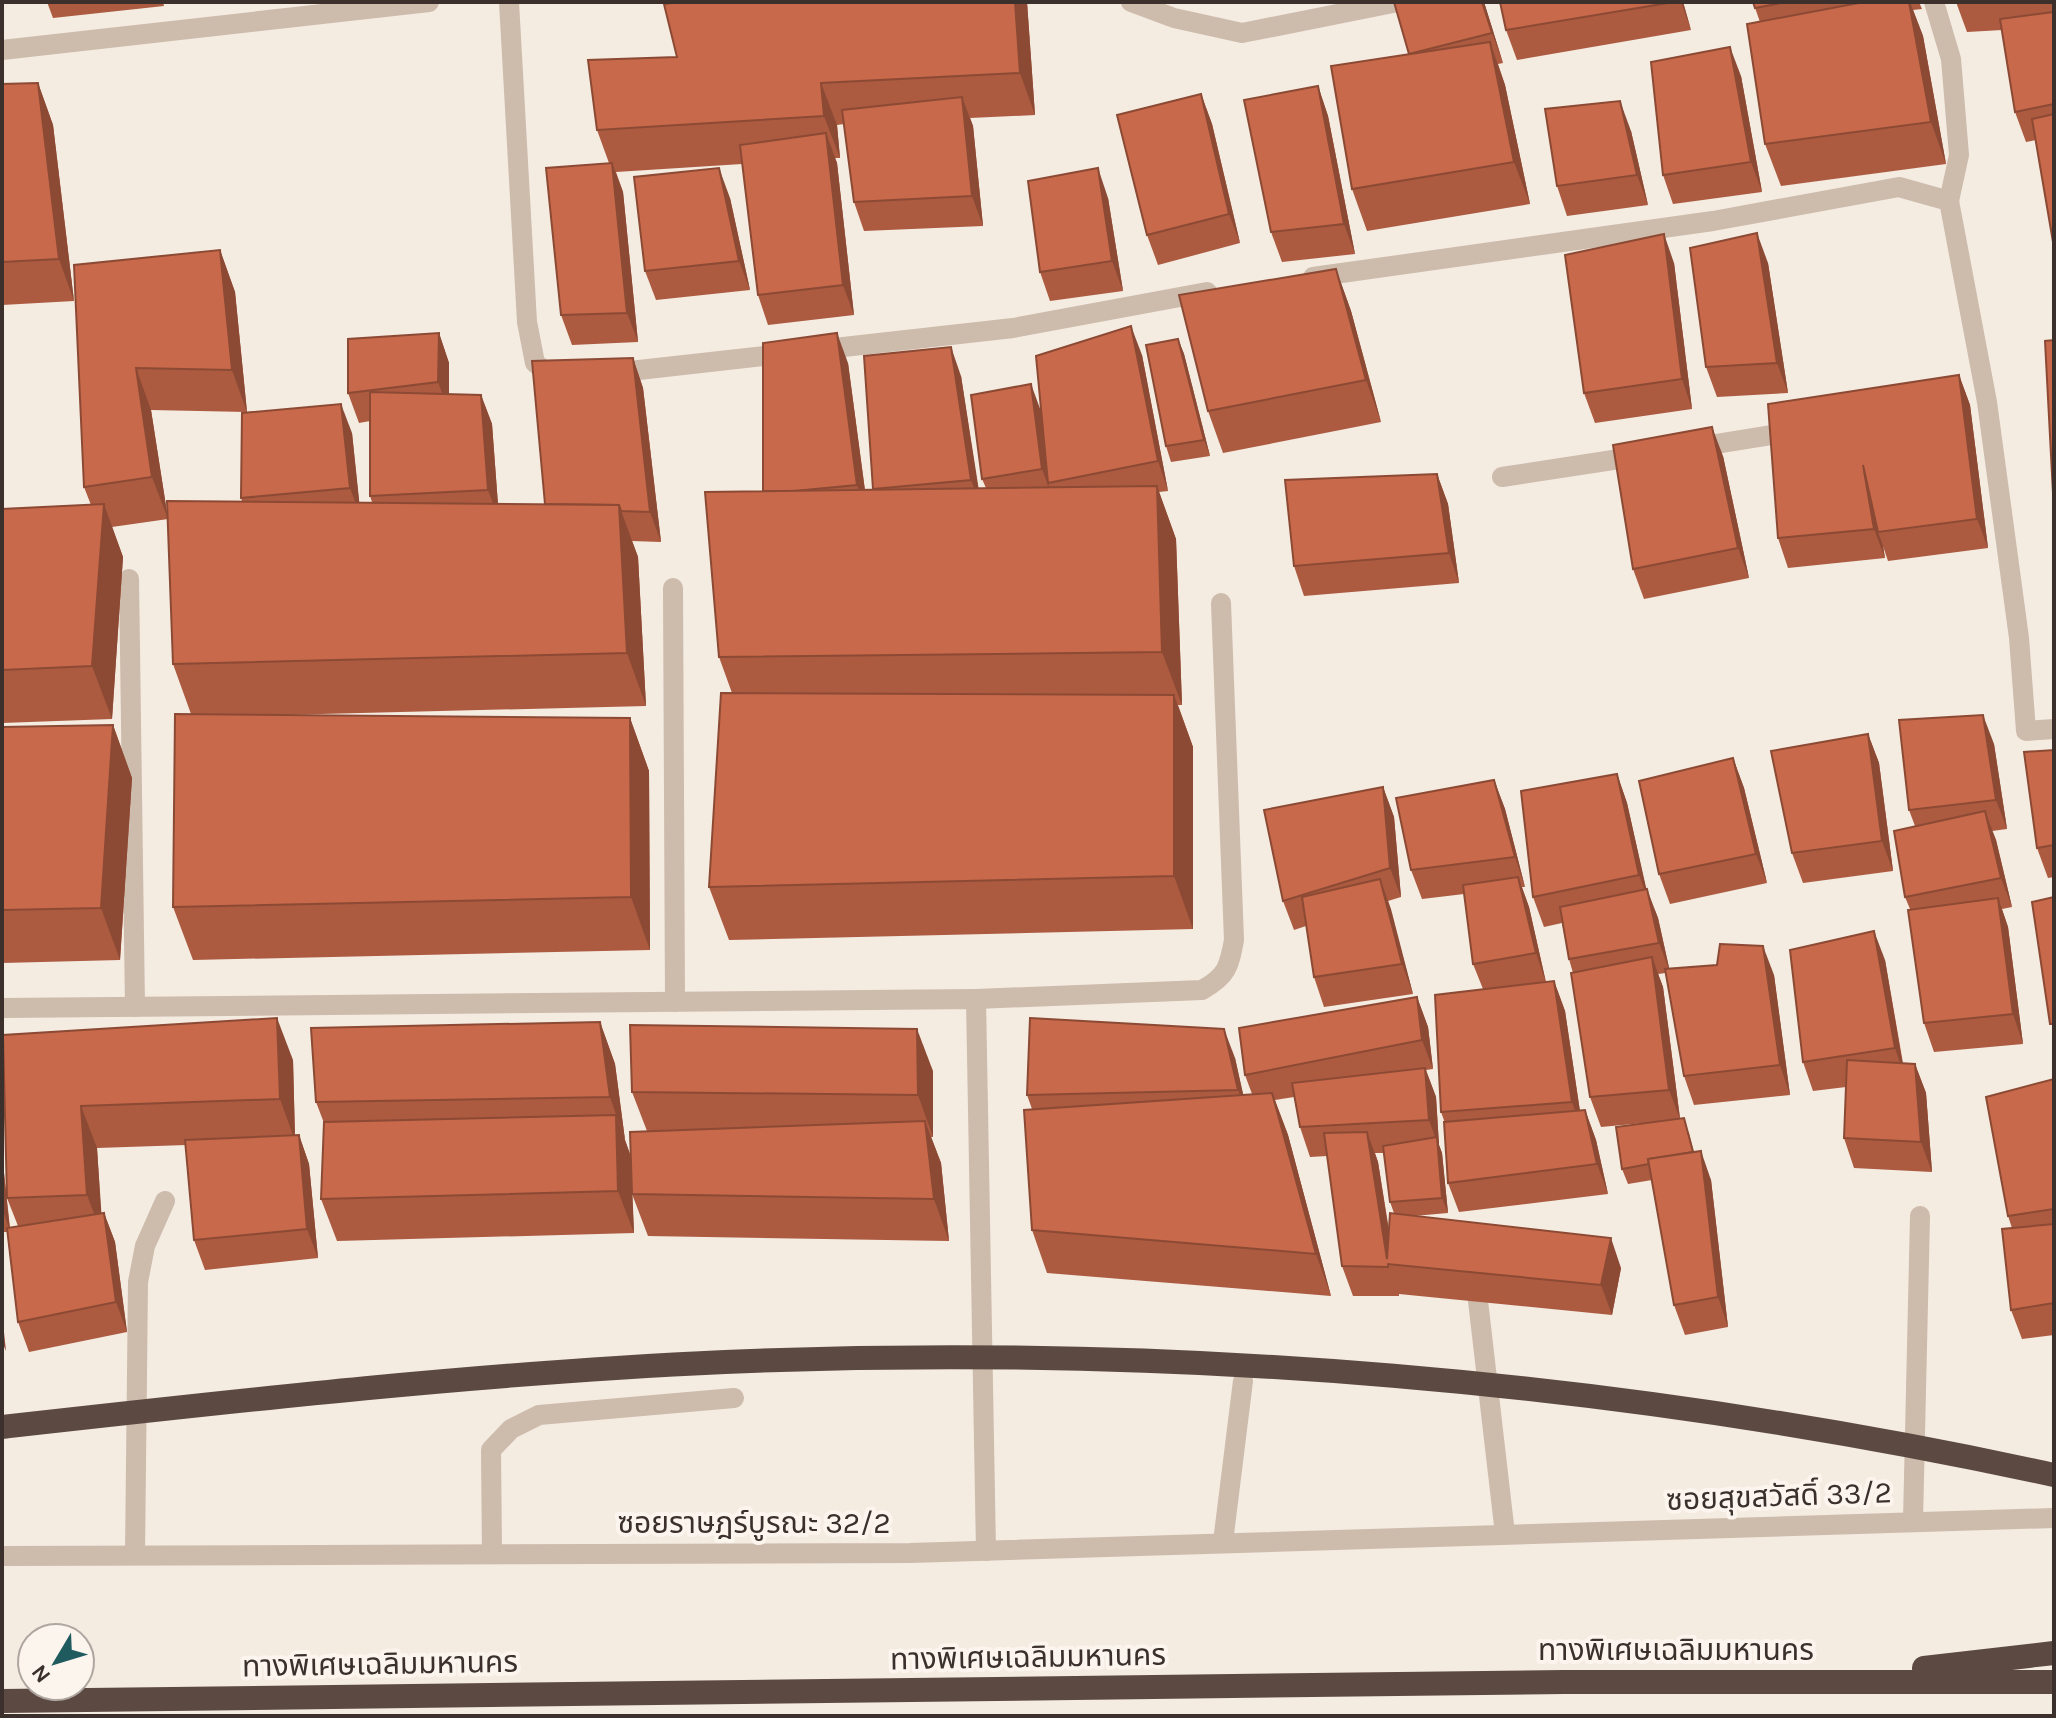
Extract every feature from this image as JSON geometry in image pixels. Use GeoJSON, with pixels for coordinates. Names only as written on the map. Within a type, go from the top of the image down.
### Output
{"type":"FeatureCollection","features":[{"type":"Feature","properties":{"kind":"highway"},"geometry":{"type":"LineString","coordinates":[[2,1427],[342,1389],[542,1372],[728,1362],[902,1358],[1105,1359],[1289,1366],[1462,1382],[1643,1404],[1820,1431],[2054,1475]]}},
{"type":"Feature","properties":{"kind":"highway"},"geometry":{"type":"LineString","coordinates":[[1814,1680],[2054,1653]]}},
{"type":"Feature","properties":{"kind":"highway","name":"ทางพิเศษเฉลิมมหานคร"},"geometry":{"type":"LineString","coordinates":[[2,1701],[1564,1682],[2054,1682]]}},
{"type":"Feature","properties":{"kind":"street"},"geometry":{"type":"LineString","coordinates":[[2,50],[429,2]]}},
{"type":"Feature","properties":{"kind":"street"},"geometry":{"type":"LineString","coordinates":[[509,2],[527,322],[535,363],[549,374],[581,374],[1013,328],[1163,298],[1226,289]]}},
{"type":"Feature","properties":{"kind":"street"},"geometry":{"type":"LineString","coordinates":[[1131,2],[1174,18],[1242,33],[1398,2]]}},
{"type":"Feature","properties":{"kind":"street"},"geometry":{"type":"LineString","coordinates":[[1934,2],[1951,59],[1959,155],[1949,201],[2019,638],[2026,731],[2054,729]]}},
{"type":"Feature","properties":{"kind":"street"},"geometry":{"type":"LineString","coordinates":[[1288,281],[1713,221],[1899,187],[1949,201]]}},
{"type":"Feature","properties":{"kind":"street"},"geometry":{"type":"LineString","coordinates":[[1502,477],[1820,427]]}},
{"type":"Feature","properties":{"kind":"street"},"geometry":{"type":"LineString","coordinates":[[129,579],[135,1007]]}},
{"type":"Feature","properties":{"kind":"street"},"geometry":{"type":"LineString","coordinates":[[673,588],[675,1002]]}},
{"type":"Feature","properties":{"kind":"street"},"geometry":{"type":"LineString","coordinates":[[2,1008],[976,999],[1202,990],[1220,980],[1225,973],[1234,940],[1221,603]]}},
{"type":"Feature","properties":{"kind":"street"},"geometry":{"type":"LineString","coordinates":[[976,999],[986,1551]]}},
{"type":"Feature","properties":{"kind":"street"},"geometry":{"type":"LineString","coordinates":[[135,1555],[138,1282],[145,1246],[165,1201]]}},
{"type":"Feature","properties":{"kind":"street"},"geometry":{"type":"LineString","coordinates":[[1913,1521],[1920,1216]]}},
{"type":"Feature","properties":{"kind":"street"},"geometry":{"type":"LineString","coordinates":[[1473,1263],[1505,1534]]}},
{"type":"Feature","properties":{"kind":"street"},"geometry":{"type":"LineString","coordinates":[[1223,1542],[1243,1381]]}},
{"type":"Feature","properties":{"kind":"street"},"geometry":{"type":"LineString","coordinates":[[492,1554],[491,1450],[511,1429],[539,1415],[734,1398]]}},
{"type":"Feature","properties":{"kind":"street","name":"ซอยสุขสวัสดิ์ 33/2"},"geometry":{"type":"LineString","coordinates":[[1505,1534],[2054,1518]]}},
{"type":"Feature","properties":{"kind":"street","name":"ซอยราษฎร์บูรณะ 32/2"},"geometry":{"type":"LineString","coordinates":[[2,1556],[986,1551],[1505,1534]]}},
{"type":"Feature","properties":{"kind":"building"},"geometry":{"type":"Polygon","coordinates":[[[1015,2],[1020,73],[821,83],[824,116],[597,130],[588,60],[677,57],[664,4],[1015,2]]]}},
{"type":"Feature","properties":{"kind":"building"},"geometry":{"type":"Polygon","coordinates":[[[1394,2],[1482,2],[1492,33],[1409,54],[1394,2]]]}},
{"type":"Feature","properties":{"kind":"building"},"geometry":{"type":"Polygon","coordinates":[[[1500,2],[1674,2],[1506,30],[1500,2]]]}},
{"type":"Feature","properties":{"kind":"building"},"geometry":{"type":"Polygon","coordinates":[[[1753,2],[1786,2],[1755,8],[1753,2]]]}},
{"type":"Feature","properties":{"kind":"building"},"geometry":{"type":"Polygon","coordinates":[[[1864,2],[1909,2],[1931,122],[1765,144],[1747,24],[1864,2]]]}},
{"type":"Feature","properties":{"kind":"building"},"geometry":{"type":"Polygon","coordinates":[[[2054,12],[2054,104],[2015,112],[2000,19],[2054,12]]]}},
{"type":"Feature","properties":{"kind":"building"},"geometry":{"type":"Polygon","coordinates":[[[1490,42],[1514,162],[1352,189],[1331,66],[1490,42]]]}},
{"type":"Feature","properties":{"kind":"building"},"geometry":{"type":"Polygon","coordinates":[[[1730,47],[1751,162],[1663,175],[1651,62],[1730,47]]]}},
{"type":"Feature","properties":{"kind":"building"},"geometry":{"type":"Polygon","coordinates":[[[38,83],[59,259],[2,262],[2,84],[38,83]]]}},
{"type":"Feature","properties":{"kind":"building"},"geometry":{"type":"Polygon","coordinates":[[[1318,86],[1344,224],[1271,232],[1244,100],[1318,86]]]}},
{"type":"Feature","properties":{"kind":"building"},"geometry":{"type":"Polygon","coordinates":[[[1201,94],[1229,214],[1147,235],[1117,115],[1201,94]]]}},
{"type":"Feature","properties":{"kind":"building"},"geometry":{"type":"Polygon","coordinates":[[[962,97],[972,196],[854,202],[842,110],[962,97]]]}},
{"type":"Feature","properties":{"kind":"building"},"geometry":{"type":"Polygon","coordinates":[[[1620,101],[1637,175],[1557,186],[1545,109],[1620,101]]]}},
{"type":"Feature","properties":{"kind":"building"},"geometry":{"type":"Polygon","coordinates":[[[2054,114],[2054,242],[2053,242],[2032,119],[2054,114]]]}},
{"type":"Feature","properties":{"kind":"building"},"geometry":{"type":"Polygon","coordinates":[[[826,133],[843,285],[758,295],[740,145],[826,133]]]}},
{"type":"Feature","properties":{"kind":"building"},"geometry":{"type":"Polygon","coordinates":[[[612,163],[627,313],[561,315],[546,168],[612,163]]]}},
{"type":"Feature","properties":{"kind":"building"},"geometry":{"type":"Polygon","coordinates":[[[719,168],[739,261],[645,271],[634,177],[719,168]]]}},
{"type":"Feature","properties":{"kind":"building"},"geometry":{"type":"Polygon","coordinates":[[[1098,168],[1112,261],[1040,272],[1028,181],[1098,168]]]}},
{"type":"Feature","properties":{"kind":"building"},"geometry":{"type":"Polygon","coordinates":[[[1757,233],[1777,363],[1706,367],[1690,248],[1757,233]]]}},
{"type":"Feature","properties":{"kind":"building"},"geometry":{"type":"Polygon","coordinates":[[[1664,234],[1682,379],[1584,393],[1565,255],[1664,234]]]}},
{"type":"Feature","properties":{"kind":"building"},"geometry":{"type":"Polygon","coordinates":[[[220,250],[232,370],[136,368],[152,477],[84,487],[74,265],[220,250]]]}},
{"type":"Feature","properties":{"kind":"building"},"geometry":{"type":"Polygon","coordinates":[[[1336,269],[1366,380],[1208,411],[1179,295],[1336,269]]]}},
{"type":"Feature","properties":{"kind":"building"},"geometry":{"type":"Polygon","coordinates":[[[1131,326],[1158,461],[1048,483],[1036,356],[1131,326]]]}},
{"type":"Feature","properties":{"kind":"building"},"geometry":{"type":"Polygon","coordinates":[[[439,333],[438,382],[348,393],[348,339],[439,333]]]}},
{"type":"Feature","properties":{"kind":"building"},"geometry":{"type":"Polygon","coordinates":[[[837,333],[857,485],[763,491],[763,343],[837,333]]]}},
{"type":"Feature","properties":{"kind":"building"},"geometry":{"type":"Polygon","coordinates":[[[1178,339],[1204,440],[1166,446],[1146,345],[1178,339]]]}},
{"type":"Feature","properties":{"kind":"building"},"geometry":{"type":"Polygon","coordinates":[[[2054,340],[2054,512],[2045,341],[2054,340]]]}},
{"type":"Feature","properties":{"kind":"building"},"geometry":{"type":"Polygon","coordinates":[[[951,347],[971,480],[873,489],[864,356],[951,347]]]}},
{"type":"Feature","properties":{"kind":"building"},"geometry":{"type":"Polygon","coordinates":[[[633,358],[650,512],[621,511],[619,505],[545,504],[532,361],[633,358]]]}},
{"type":"Feature","properties":{"kind":"building"},"geometry":{"type":"Polygon","coordinates":[[[1959,375],[1977,519],[1878,532],[1863,465],[1874,529],[1778,538],[1768,404],[1959,375]]]}},
{"type":"Feature","properties":{"kind":"building"},"geometry":{"type":"Polygon","coordinates":[[[1031,384],[1042,469],[982,479],[971,395],[1031,384]]]}},
{"type":"Feature","properties":{"kind":"building"},"geometry":{"type":"Polygon","coordinates":[[[370,392],[481,395],[488,490],[370,496],[370,392]]]}},
{"type":"Feature","properties":{"kind":"building"},"geometry":{"type":"Polygon","coordinates":[[[341,404],[350,488],[241,498],[242,413],[341,404]]]}},
{"type":"Feature","properties":{"kind":"building"},"geometry":{"type":"Polygon","coordinates":[[[1712,427],[1738,548],[1633,569],[1613,445],[1712,427]]]}},
{"type":"Feature","properties":{"kind":"building"},"geometry":{"type":"Polygon","coordinates":[[[1437,474],[1449,553],[1294,566],[1285,480],[1437,474]]]}},
{"type":"Feature","properties":{"kind":"building"},"geometry":{"type":"Polygon","coordinates":[[[1157,486],[1162,652],[719,657],[705,492],[1157,486]]]}},
{"type":"Feature","properties":{"kind":"building"},"geometry":{"type":"Polygon","coordinates":[[[167,501],[619,505],[627,653],[173,664],[167,501]]]}},
{"type":"Feature","properties":{"kind":"building"},"geometry":{"type":"Polygon","coordinates":[[[104,504],[92,666],[2,670],[2,509],[104,504]]]}},
{"type":"Feature","properties":{"kind":"building"},"geometry":{"type":"Polygon","coordinates":[[[721,693],[1174,695],[1174,876],[709,887],[721,693]]]}},
{"type":"Feature","properties":{"kind":"building"},"geometry":{"type":"Polygon","coordinates":[[[175,714],[630,718],[631,897],[173,907],[175,714]]]}},
{"type":"Feature","properties":{"kind":"building"},"geometry":{"type":"Polygon","coordinates":[[[1983,715],[1996,800],[1909,810],[1899,720],[1983,715]]]}},
{"type":"Feature","properties":{"kind":"building"},"geometry":{"type":"Polygon","coordinates":[[[113,725],[101,908],[2,910],[2,727],[113,725]]]}},
{"type":"Feature","properties":{"kind":"building"},"geometry":{"type":"Polygon","coordinates":[[[1868,734],[1882,841],[1792,853],[1771,751],[1868,734]]]}},
{"type":"Feature","properties":{"kind":"building"},"geometry":{"type":"Polygon","coordinates":[[[2054,750],[2054,845],[2037,848],[2024,752],[2054,750]]]}},
{"type":"Feature","properties":{"kind":"building"},"geometry":{"type":"Polygon","coordinates":[[[1733,758],[1756,854],[1659,874],[1639,781],[1733,758]]]}},
{"type":"Feature","properties":{"kind":"building"},"geometry":{"type":"Polygon","coordinates":[[[1617,774],[1639,875],[1533,897],[1521,791],[1617,774]]]}},
{"type":"Feature","properties":{"kind":"building"},"geometry":{"type":"Polygon","coordinates":[[[1494,780],[1515,857],[1411,870],[1396,798],[1494,780]]]}},
{"type":"Feature","properties":{"kind":"building"},"geometry":{"type":"Polygon","coordinates":[[[1383,787],[1390,868],[1283,901],[1264,810],[1383,787]]]}},
{"type":"Feature","properties":{"kind":"building"},"geometry":{"type":"Polygon","coordinates":[[[1985,811],[2001,878],[1905,897],[1894,831],[1985,811]]]}},
{"type":"Feature","properties":{"kind":"building"},"geometry":{"type":"Polygon","coordinates":[[[1518,877],[1536,953],[1473,964],[1463,885],[1518,877]]]}},
{"type":"Feature","properties":{"kind":"building"},"geometry":{"type":"Polygon","coordinates":[[[1380,879],[1402,964],[1314,977],[1302,897],[1380,879]]]}},
{"type":"Feature","properties":{"kind":"building"},"geometry":{"type":"Polygon","coordinates":[[[1647,889],[1659,943],[1569,959],[1560,907],[1647,889]]]}},
{"type":"Feature","properties":{"kind":"building"},"geometry":{"type":"Polygon","coordinates":[[[2054,897],[2054,1024],[2050,1024],[2032,902],[2054,897]]]}},
{"type":"Feature","properties":{"kind":"building"},"geometry":{"type":"Polygon","coordinates":[[[1998,898],[2013,1014],[1924,1023],[1908,910],[1998,898]]]}},
{"type":"Feature","properties":{"kind":"building"},"geometry":{"type":"Polygon","coordinates":[[[1874,931],[1895,1048],[1803,1062],[1790,950],[1874,931]]]}},
{"type":"Feature","properties":{"kind":"building"},"geometry":{"type":"Polygon","coordinates":[[[1720,944],[1763,946],[1780,1065],[1684,1076],[1665,969],[1717,965],[1720,944]]]}},
{"type":"Feature","properties":{"kind":"building"},"geometry":{"type":"Polygon","coordinates":[[[1652,957],[1669,1090],[1590,1097],[1571,973],[1652,957]]]}},
{"type":"Feature","properties":{"kind":"building"},"geometry":{"type":"Polygon","coordinates":[[[1554,981],[1572,1102],[1441,1112],[1435,995],[1554,981]]]}},
{"type":"Feature","properties":{"kind":"building"},"geometry":{"type":"Polygon","coordinates":[[[1417,997],[1422,1040],[1245,1075],[1239,1028],[1417,997]]]}},
{"type":"Feature","properties":{"kind":"building"},"geometry":{"type":"Polygon","coordinates":[[[277,1018],[280,1099],[81,1106],[87,1195],[7,1198],[3,1035],[277,1018]]]}},
{"type":"Feature","properties":{"kind":"building"},"geometry":{"type":"Polygon","coordinates":[[[1030,1018],[1224,1029],[1238,1090],[1027,1095],[1030,1018]]]}},
{"type":"Feature","properties":{"kind":"building"},"geometry":{"type":"Polygon","coordinates":[[[600,1022],[610,1097],[316,1102],[311,1028],[600,1022]]]}},
{"type":"Feature","properties":{"kind":"building"},"geometry":{"type":"Polygon","coordinates":[[[630,1025],[917,1029],[918,1095],[632,1092],[630,1025]]]}},
{"type":"Feature","properties":{"kind":"building"},"geometry":{"type":"Polygon","coordinates":[[[1847,1060],[1915,1064],[1921,1142],[1844,1138],[1847,1060]]]}},
{"type":"Feature","properties":{"kind":"building"},"geometry":{"type":"Polygon","coordinates":[[[1425,1068],[1429,1120],[1300,1127],[1292,1083],[1425,1068]]]}},
{"type":"Feature","properties":{"kind":"building"},"geometry":{"type":"Polygon","coordinates":[[[2054,1079],[2054,1209],[2008,1216],[1986,1097],[2054,1079]]]}},
{"type":"Feature","properties":{"kind":"building"},"geometry":{"type":"Polygon","coordinates":[[[1272,1093],[1316,1254],[1032,1230],[1024,1110],[1272,1093]]]}},
{"type":"Feature","properties":{"kind":"building"},"geometry":{"type":"Polygon","coordinates":[[[1585,1110],[1597,1164],[1448,1183],[1444,1122],[1585,1110]]]}},
{"type":"Feature","properties":{"kind":"building"},"geometry":{"type":"Polygon","coordinates":[[[616,1115],[618,1191],[321,1199],[324,1122],[616,1115]]]}},
{"type":"Feature","properties":{"kind":"building"},"geometry":{"type":"Polygon","coordinates":[[[1684,1118],[1693,1152],[1648,1159],[1649,1164],[1622,1169],[1616,1127],[1684,1118]]]}},
{"type":"Feature","properties":{"kind":"building"},"geometry":{"type":"Polygon","coordinates":[[[925,1121],[934,1199],[632,1194],[630,1132],[925,1121]]]}},
{"type":"Feature","properties":{"kind":"building"},"geometry":{"type":"Polygon","coordinates":[[[1367,1132],[1387,1259],[1390,1213],[1611,1238],[1601,1285],[1388,1264],[1388,1267],[1342,1266],[1324,1133],[1367,1132]]]}},
{"type":"Feature","properties":{"kind":"building"},"geometry":{"type":"Polygon","coordinates":[[[299,1135],[307,1229],[194,1240],[185,1140],[299,1135]]]}},
{"type":"Feature","properties":{"kind":"building"},"geometry":{"type":"Polygon","coordinates":[[[1437,1137],[1442,1198],[1390,1202],[1383,1146],[1437,1137]]]}},
{"type":"Feature","properties":{"kind":"building"},"geometry":{"type":"Polygon","coordinates":[[[1701,1151],[1718,1297],[1674,1305],[1648,1159],[1701,1151]]]}},
{"type":"Feature","properties":{"kind":"building"},"geometry":{"type":"Polygon","coordinates":[[[104,1213],[116,1302],[18,1322],[7,1228],[104,1213]]]}},
{"type":"Feature","properties":{"kind":"building"},"geometry":{"type":"Polygon","coordinates":[[[2054,1224],[2054,1303],[2011,1310],[2002,1229],[2054,1224]]]}}]}
